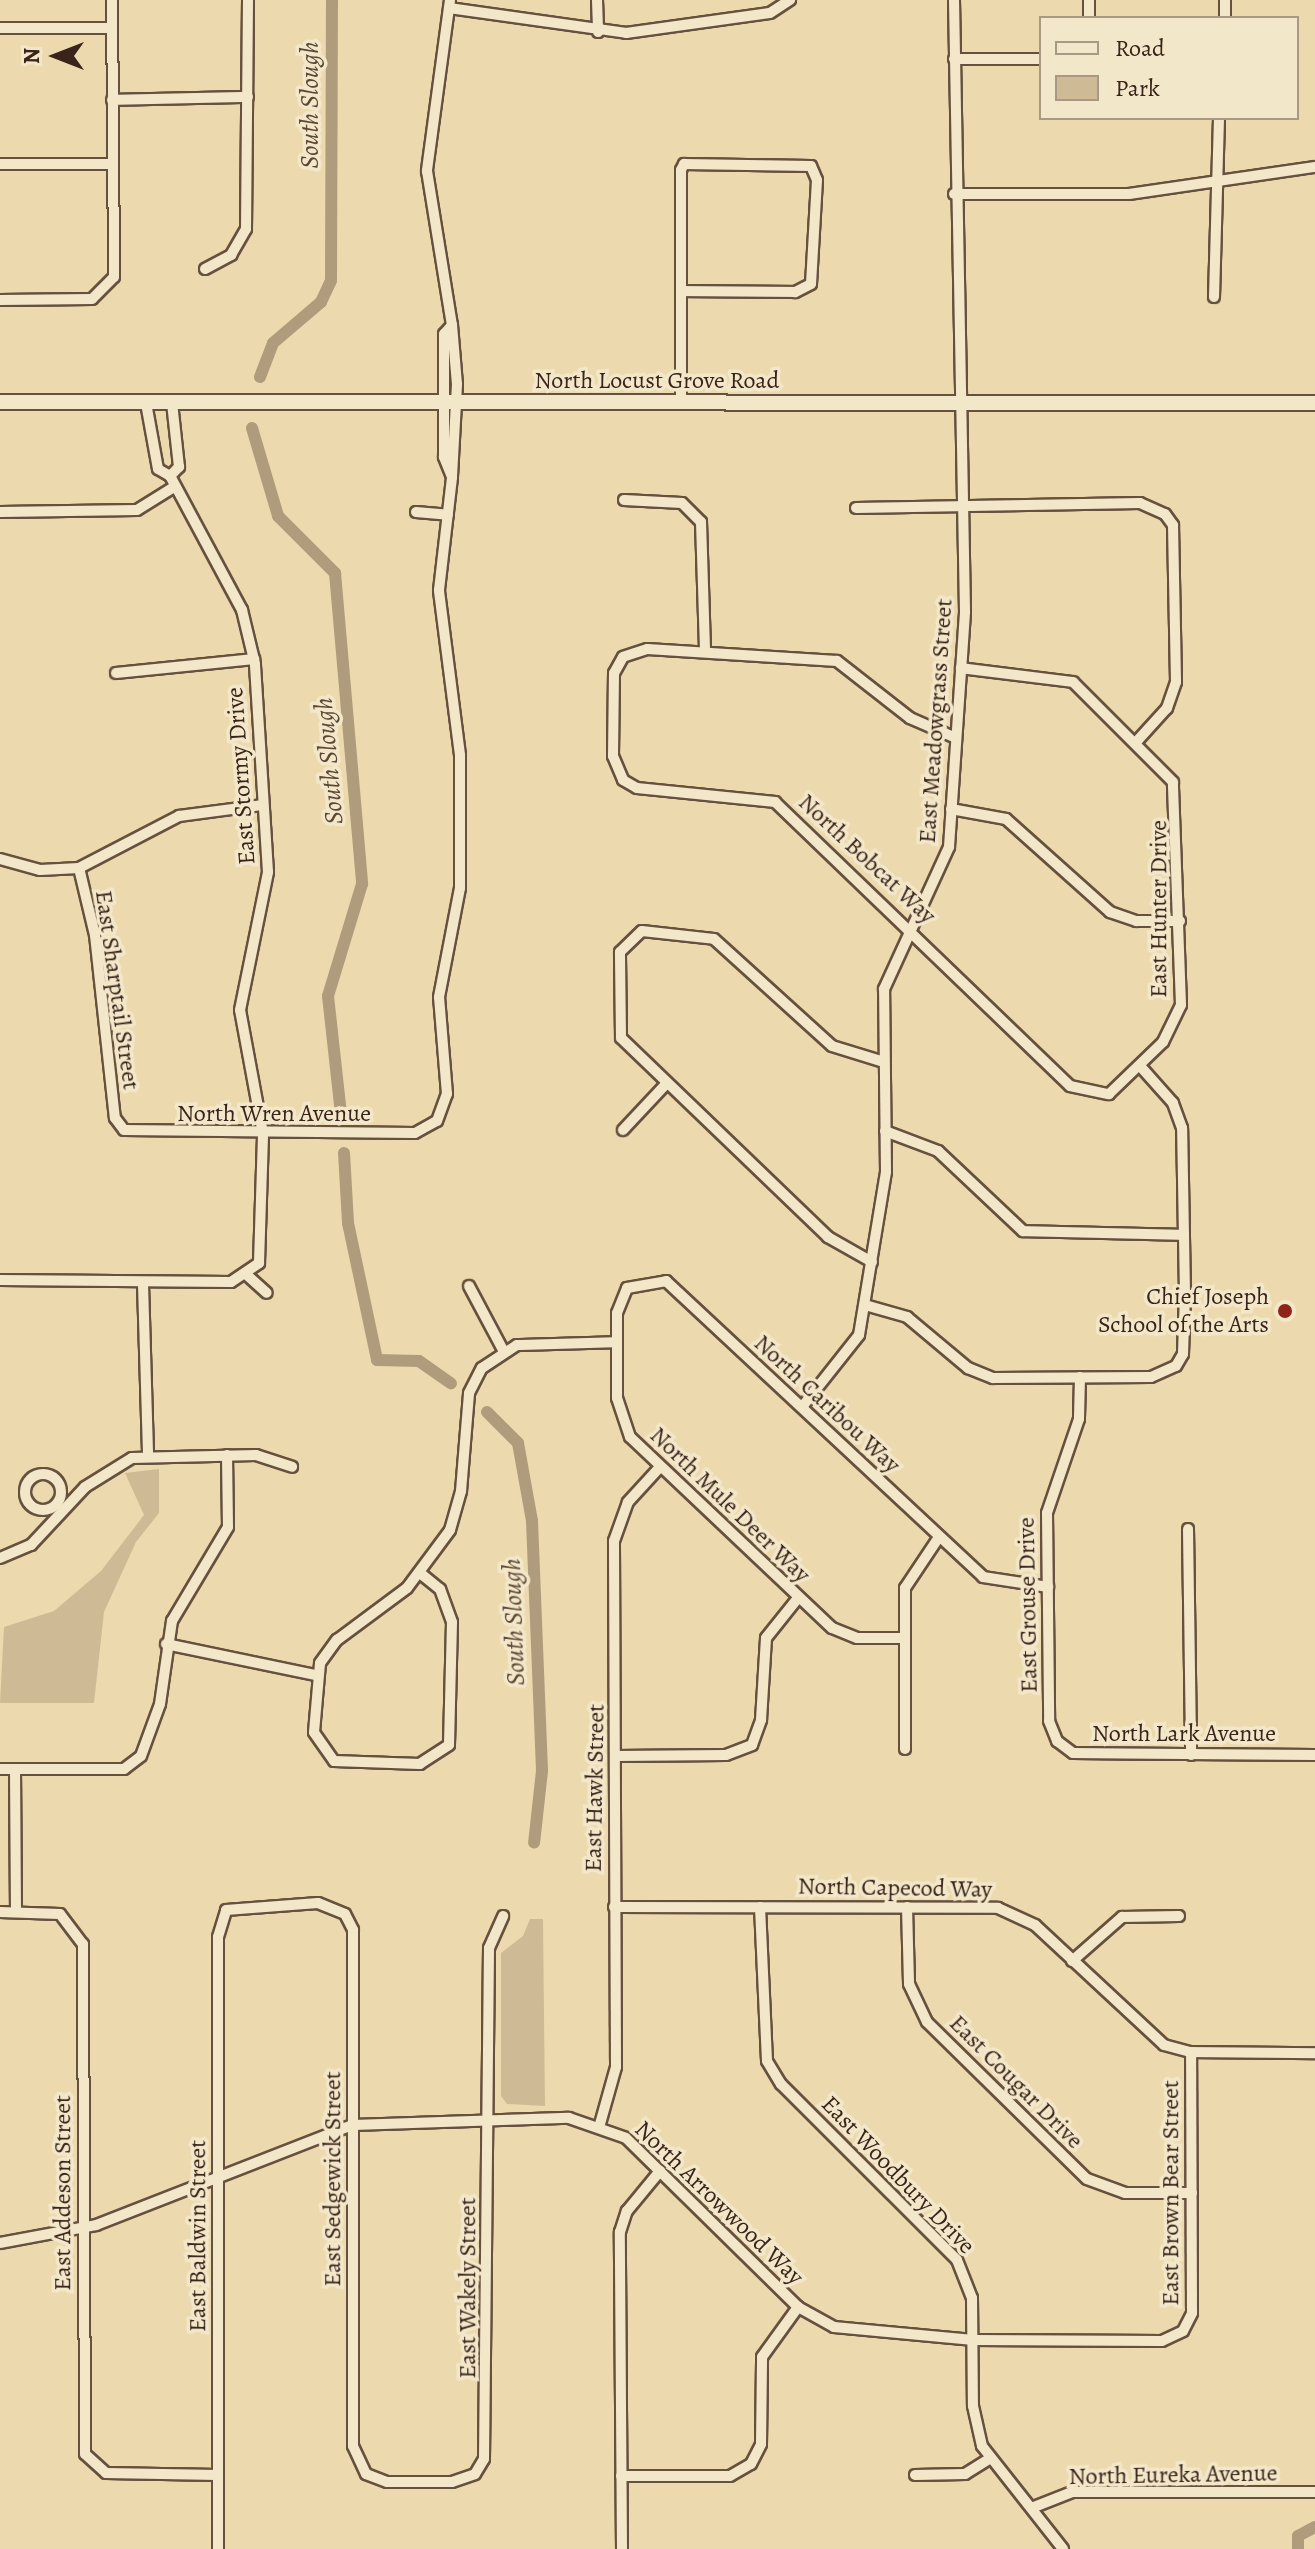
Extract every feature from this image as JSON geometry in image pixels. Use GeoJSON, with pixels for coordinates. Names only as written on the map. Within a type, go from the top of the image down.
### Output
{"type":"FeatureCollection","features":[{"type":"Feature","properties":{"kind":"main road","name":"North Locust Grove Road"},"geometry":{"type":"LineString","coordinates":[[0,402],[1315,403]]}},
{"type":"Feature","properties":{"kind":"street"},"geometry":{"type":"LineString","coordinates":[[0,300],[92,299],[107,291],[114,277],[112,0]]}},
{"type":"Feature","properties":{"kind":"street"},"geometry":{"type":"LineString","coordinates":[[205,269],[231,255],[246,229],[248,0]]}},
{"type":"Feature","properties":{"kind":"street"},"geometry":{"type":"LineString","coordinates":[[597,0],[598,32]]}},
{"type":"Feature","properties":{"kind":"street"},"geometry":{"type":"LineString","coordinates":[[416,512],[448,515],[452,477],[444,457],[451,403],[444,334],[452,325],[427,171],[449,4],[598,32],[770,13],[790,0]]}},
{"type":"Feature","properties":{"kind":"street","name":"East Meadowgrass Street"},"geometry":{"type":"LineString","coordinates":[[802,1407],[853,1348],[865,1305],[885,1131],[884,989],[946,860],[961,668],[963,503],[954,194],[954,0]]}},
{"type":"Feature","properties":{"kind":"street"},"geometry":{"type":"LineString","coordinates":[[0,28],[112,28]]}},
{"type":"Feature","properties":{"kind":"street"},"geometry":{"type":"LineString","coordinates":[[954,59],[1039,59]]}},
{"type":"Feature","properties":{"kind":"street"},"geometry":{"type":"LineString","coordinates":[[112,100],[248,97]]}},
{"type":"Feature","properties":{"kind":"street"},"geometry":{"type":"LineString","coordinates":[[1214,297],[1214,181],[1219,120]]}},
{"type":"Feature","properties":{"kind":"street"},"geometry":{"type":"LineString","coordinates":[[681,291],[795,292],[811,284],[817,180],[811,166],[694,160],[681,170],[681,291],[681,403]]}},
{"type":"Feature","properties":{"kind":"street"},"geometry":{"type":"LineString","coordinates":[[0,164],[112,164]]}},
{"type":"Feature","properties":{"kind":"street"},"geometry":{"type":"LineString","coordinates":[[954,194],[1129,194],[1315,167]]}},
{"type":"Feature","properties":{"kind":"street","name":"East Stormy Drive"},"geometry":{"type":"LineString","coordinates":[[146,403],[158,469],[172,481],[242,610],[254,659],[268,872],[240,1010],[263,1134],[262,1250],[248,1276]]}},
{"type":"Feature","properties":{"kind":"street"},"geometry":{"type":"LineString","coordinates":[[0,512],[137,510],[172,481],[179,467],[172,403]]}},
{"type":"Feature","properties":{"kind":"street"},"geometry":{"type":"LineString","coordinates":[[624,500],[682,503],[701,522],[705,651],[837,661],[910,718],[956,738]]}},
{"type":"Feature","properties":{"kind":"street"},"geometry":{"type":"LineString","coordinates":[[856,508],[963,503],[1154,506],[1173,525],[1176,682],[1167,708],[1138,740]]}},
{"type":"Feature","properties":{"kind":"street","name":"North Wren Avenue"},"geometry":{"type":"LineString","coordinates":[[115,1118],[124,1130],[143,1135],[415,1133],[437,1121],[447,1094],[439,997],[460,888],[460,743],[439,590],[448,515]]}},
{"type":"Feature","properties":{"kind":"street","name":"North Bobcat Way"},"geometry":{"type":"LineString","coordinates":[[705,651],[647,649],[620,659],[612,680],[613,756],[623,780],[637,788],[775,802],[911,928],[1082,1094],[1109,1094],[1140,1066]]}},
{"type":"Feature","properties":{"kind":"street"},"geometry":{"type":"LineString","coordinates":[[116,673],[254,659]]}},
{"type":"Feature","properties":{"kind":"street","name":"East Hunter Drive"},"geometry":{"type":"LineString","coordinates":[[961,668],[1073,682],[1167,770],[1177,795],[1180,921],[1177,1019],[1140,1066]]}},
{"type":"Feature","properties":{"kind":"street"},"geometry":{"type":"LineString","coordinates":[[0,859],[40,870],[79,868],[179,816],[263,805]]}},
{"type":"Feature","properties":{"kind":"street"},"geometry":{"type":"LineString","coordinates":[[951,809],[1006,819],[1110,912],[1180,921]]}},
{"type":"Feature","properties":{"kind":"street","name":"East Sharptail Street"},"geometry":{"type":"LineString","coordinates":[[79,868],[95,935],[115,1118]]}},
{"type":"Feature","properties":{"kind":"street"},"geometry":{"type":"LineString","coordinates":[[872,1262],[828,1237],[621,1038],[617,965],[627,940],[642,931],[714,939],[832,1046],[884,1062]]}},
{"type":"Feature","properties":{"kind":"street"},"geometry":{"type":"LineString","coordinates":[[865,1305],[907,1317],[980,1374],[1151,1377],[1176,1366],[1183,1354],[1182,1128],[1173,1103],[1140,1066]]}},
{"type":"Feature","properties":{"kind":"street"},"geometry":{"type":"LineString","coordinates":[[623,1130],[666,1084]]}},
{"type":"Feature","properties":{"kind":"street"},"geometry":{"type":"LineString","coordinates":[[885,1131],[938,1151],[1023,1231],[1184,1235]]}},
{"type":"Feature","properties":{"kind":"street"},"geometry":{"type":"LineString","coordinates":[[0,1280],[143,1284],[248,1276],[267,1293]]}},
{"type":"Feature","properties":{"kind":"street","name":"North Caribou Way"},"geometry":{"type":"LineString","coordinates":[[617,1342],[617,1313],[627,1288],[666,1281],[939,1537],[996,1583],[1048,1587]]}},
{"type":"Feature","properties":{"kind":"street"},"geometry":{"type":"LineString","coordinates":[[143,1284],[148,1455]]}},
{"type":"Feature","properties":{"kind":"street"},"geometry":{"type":"LineString","coordinates":[[469,1286],[503,1350]]}},
{"type":"Feature","properties":{"kind":"street"},"geometry":{"type":"LineString","coordinates":[[420,1573],[440,1589],[452,1622],[454,1731],[441,1755],[420,1764],[346,1765],[323,1753],[314,1732],[316,1675],[337,1640],[420,1573],[459,1504],[469,1393],[482,1368],[503,1350],[617,1342]]}},
{"type":"Feature","properties":{"kind":"street","name":"North Mule Deer Way"},"geometry":{"type":"LineString","coordinates":[[617,1342],[623,1425],[660,1467],[798,1598],[844,1635],[904,1638]]}},
{"type":"Feature","properties":{"kind":"street","name":"East Grouse Drive"},"geometry":{"type":"LineString","coordinates":[[1057,1741],[1049,1721],[1048,1499],[1079,1419],[1080,1377]]}},
{"type":"Feature","properties":{"kind":"street"},"geometry":{"type":"LineString","coordinates":[[0,1558],[19,1554],[60,1509],[116,1464],[148,1455],[227,1455],[292,1467]]}},
{"type":"Feature","properties":{"kind":"street"},"geometry":{"type":"LineString","coordinates":[[0,1769],[134,1764],[157,1714],[166,1644],[185,1592],[228,1527],[227,1455]]}},
{"type":"Feature","properties":{"kind":"street","name":"East Hawk Street"},"geometry":{"type":"LineString","coordinates":[[600,2124],[616,2067],[616,1527],[660,1467]]}},
{"type":"Feature","properties":{"kind":"street"},"geometry":{"type":"LineString","coordinates":[[1188,1529],[1191,1755]]}},
{"type":"Feature","properties":{"kind":"street"},"geometry":{"type":"LineString","coordinates":[[905,1749],[904,1638],[909,1575],[939,1537]]}},
{"type":"Feature","properties":{"kind":"street"},"geometry":{"type":"LineString","coordinates":[[617,1756],[740,1753],[759,1733],[766,1638],[798,1598]]}},
{"type":"Feature","properties":{"kind":"street"},"geometry":{"type":"LineString","coordinates":[[166,1644],[316,1675]]}},
{"type":"Feature","properties":{"kind":"street","name":"North Lark Avenue"},"geometry":{"type":"LineString","coordinates":[[1057,1741],[1073,1753],[1315,1755]]}},
{"type":"Feature","properties":{"kind":"street"},"geometry":{"type":"LineString","coordinates":[[0,1912],[16,1911],[15,1769]]}},
{"type":"Feature","properties":{"kind":"street","name":"East Baldwin Street"},"geometry":{"type":"LineString","coordinates":[[218,2549],[221,1924],[226,1910],[241,1905],[332,1906]]}},
{"type":"Feature","properties":{"kind":"street","name":"East Sedgewick Street"},"geometry":{"type":"LineString","coordinates":[[332,1906],[353,1930],[357,2460]]}},
{"type":"Feature","properties":{"kind":"street","name":"North Capecod Way"},"geometry":{"type":"LineString","coordinates":[[614,1907],[907,1907],[1011,1911],[1072,1961],[1153,2038],[1191,2052],[1315,2053]]}},
{"type":"Feature","properties":{"kind":"street","name":"East Woodbury Drive"},"geometry":{"type":"LineString","coordinates":[[760,1907],[762,2034],[773,2073],[957,2260],[972,2298],[974,2419],[987,2460],[1034,2507],[1063,2549]]}},
{"type":"Feature","properties":{"kind":"street","name":"East Cougar Drive"},"geometry":{"type":"LineString","coordinates":[[907,1907],[909,1984],[927,2022],[1087,2179],[1125,2193],[1192,2193]]}},
{"type":"Feature","properties":{"kind":"street","name":"East Addeson Street"},"geometry":{"type":"LineString","coordinates":[[16,1911],[48,1911],[71,1921],[83,1944],[82,2441],[94,2465],[106,2473],[218,2475]]}},
{"type":"Feature","properties":{"kind":"street","name":"East Wakely Street"},"geometry":{"type":"LineString","coordinates":[[357,2460],[366,2474],[413,2482],[452,2482],[475,2474],[484,2459],[489,1948],[503,1916]]}},
{"type":"Feature","properties":{"kind":"street"},"geometry":{"type":"LineString","coordinates":[[1072,1961],[1122,1917],[1179,1916]]}},
{"type":"Feature","properties":{"kind":"street","name":"East Brown Bear Street"},"geometry":{"type":"LineString","coordinates":[[1183,2331],[1192,2313],[1191,2052]]}},
{"type":"Feature","properties":{"kind":"street","name":"North Arrowwood Way"},"geometry":{"type":"LineString","coordinates":[[0,2243],[83,2229],[353,2125],[489,2117],[600,2124],[660,2171],[798,2307],[834,2327],[973,2340],[1162,2341],[1183,2331]]}},
{"type":"Feature","properties":{"kind":"street"},"geometry":{"type":"LineString","coordinates":[[622,2548],[620,2232],[638,2194],[660,2171]]}},
{"type":"Feature","properties":{"kind":"street"},"geometry":{"type":"LineString","coordinates":[[621,2476],[730,2476],[751,2464],[761,2444],[762,2357],[798,2307]]}},
{"type":"Feature","properties":{"kind":"street"},"geometry":{"type":"LineString","coordinates":[[915,2475],[965,2474],[987,2460]]}},
{"type":"Feature","properties":{"kind":"street","name":"North Eureka Avenue"},"geometry":{"type":"LineString","coordinates":[[1034,2507],[1072,2492],[1315,2492]]}},
{"type":"Feature","properties":{"kind":"green space"},"geometry":{"type":"Polygon","coordinates":[[[159,1469],[159,1513],[136,1542],[104,1612],[94,1703],[0,1703],[4,1627],[54,1611],[101,1571],[144,1515],[125,1473],[159,1469]]]}},
{"type":"Feature","properties":{"kind":"green space"},"geometry":{"type":"Polygon","coordinates":[[[530,1919],[543,1919],[545,2106],[507,2104],[501,2096],[501,1953],[523,1936],[530,1919]]]}},
{"type":"Feature","properties":{"kind":"waterway","name":"South Slough"},"geometry":{"type":"LineString","coordinates":[[260,377],[273,343],[321,302],[331,281],[332,0]]}},
{"type":"Feature","properties":{"kind":"waterway","name":"South Slough"},"geometry":{"type":"LineString","coordinates":[[252,428],[278,516],[335,573],[362,884],[328,996],[341,1113]]}},
{"type":"Feature","properties":{"kind":"waterway","name":"South Slough"},"geometry":{"type":"LineString","coordinates":[[344,1153],[348,1223],[377,1360],[419,1361],[451,1383]]}},
{"type":"Feature","properties":{"kind":"waterway","name":"South Slough"},"geometry":{"type":"LineString","coordinates":[[487,1412],[518,1443],[532,1521],[542,1771],[534,1843]]}},
{"type":"Feature","properties":{"kind":"waterway"},"geometry":{"type":"LineString","coordinates":[[1298,2549],[1298,2536],[1315,2527]]}},
{"type":"Feature","properties":{"kind":"place","name":"Chief Joseph School of the Arts"},"geometry":{"type":"Point","coordinates":[1285,1311]}}]}
